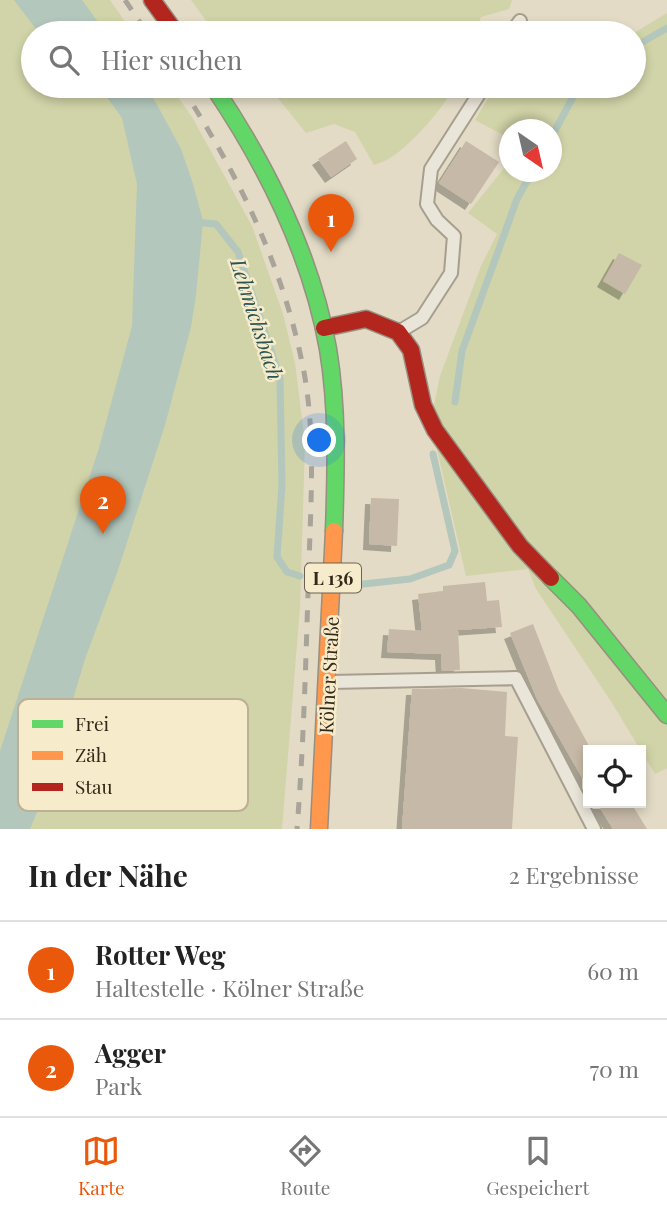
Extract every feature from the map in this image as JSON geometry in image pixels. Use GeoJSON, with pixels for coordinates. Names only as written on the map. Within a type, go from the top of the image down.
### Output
{"type":"FeatureCollection","features":[{"type":"Feature","properties":{"kind":"main road"},"geometry":{"type":"LineString","coordinates":[[152,0],[167,21]]}},
{"type":"Feature","properties":{"kind":"main road","name":"Kölner Straße"},"geometry":{"type":"LineString","coordinates":[[221,98],[282,201],[296,234],[324,328],[331,376],[336,442],[333,575],[319,829]]}},
{"type":"Feature","properties":{"kind":"main road"},"geometry":{"type":"LineString","coordinates":[[324,328],[366,320],[398,332],[411,349],[423,405],[435,430],[474,486],[520,546],[579,606],[667,715]]}},
{"type":"Feature","properties":{"kind":"lane"},"geometry":{"type":"LineString","coordinates":[[398,332],[422,318],[451,273],[454,236],[437,220],[427,204],[431,169],[476,98]]}},
{"type":"Feature","properties":{"kind":"lane"},"geometry":{"type":"LineString","coordinates":[[327,683],[344,680],[516,678],[594,829]]}},
{"type":"Feature","properties":{"kind":"green space"},"geometry":{"type":"Polygon","coordinates":[[[0,0],[110,0],[125,21],[21,21],[21,98],[179,98],[192,117],[252,226],[283,314],[295,363],[305,443],[300,607],[282,829],[0,829],[0,0]]]}},
{"type":"Feature","properties":{"kind":"green space"},"geometry":{"type":"Polygon","coordinates":[[[191,0],[512,0],[509,9],[481,17],[480,21],[206,21],[191,0]]]}},
{"type":"Feature","properties":{"kind":"green space"},"geometry":{"type":"Polygon","coordinates":[[[667,13],[667,768],[655,774],[646,759],[646,745],[637,745],[536,589],[528,569],[466,576],[436,445],[433,410],[440,376],[481,266],[497,234],[468,213],[499,174],[499,182],[562,182],[562,119],[499,119],[499,133],[475,120],[488,98],[646,98],[646,26],[667,13]]]}},
{"type":"Feature","properties":{"kind":"green space"},"geometry":{"type":"Polygon","coordinates":[[[278,98],[447,98],[435,115],[398,153],[374,165],[355,132],[334,124],[306,133],[278,98]]]}},
{"type":"Feature","properties":{"kind":"shaded area"},"geometry":{"type":"Polygon","coordinates":[[[14,0],[82,0],[97,21],[30,21],[14,0]]]}},
{"type":"Feature","properties":{"kind":"shaded area"},"geometry":{"type":"Polygon","coordinates":[[[108,98],[153,98],[181,149],[193,184],[203,221],[191,327],[165,425],[73,699],[18,699],[18,811],[38,811],[30,829],[0,829],[0,751],[99,448],[132,326],[137,184],[122,118],[108,98]]]}},
{"type":"Feature","properties":{"kind":"building"},"geometry":{"type":"Polygon","coordinates":[[[346,141],[357,159],[331,177],[318,159],[346,141]]]}},
{"type":"Feature","properties":{"kind":"building"},"geometry":{"type":"Polygon","coordinates":[[[466,141],[499,162],[471,204],[439,183],[466,141]]]}},
{"type":"Feature","properties":{"kind":"building"},"geometry":{"type":"Polygon","coordinates":[[[619,253],[642,265],[625,294],[603,281],[619,253]]]}},
{"type":"Feature","properties":{"kind":"building"},"geometry":{"type":"Polygon","coordinates":[[[371,498],[399,499],[397,546],[369,544],[371,498]]]}},
{"type":"Feature","properties":{"kind":"building"},"geometry":{"type":"Polygon","coordinates":[[[485,582],[487,601],[499,600],[502,627],[458,630],[460,670],[442,671],[441,654],[387,652],[389,629],[422,631],[418,594],[443,591],[443,586],[485,582]]]}},
{"type":"Feature","properties":{"kind":"building"},"geometry":{"type":"Polygon","coordinates":[[[533,624],[559,691],[588,744],[583,745],[583,779],[537,699],[510,633],[533,624]]]}},
{"type":"Feature","properties":{"kind":"building"},"geometry":{"type":"Polygon","coordinates":[[[461,688],[507,692],[505,736],[518,737],[512,829],[402,829],[412,689],[461,688]]]}},
{"type":"Feature","properties":{"kind":"building"},"geometry":{"type":"Polygon","coordinates":[[[600,808],[634,808],[647,829],[613,829],[600,808]]]}},
{"type":"Feature","properties":{"kind":"waterway","name":"Lehmichsbach"},"geometry":{"type":"LineString","coordinates":[[646,40],[667,28]]}},
{"type":"Feature","properties":{"kind":"waterway","name":"Lehmichsbach"},"geometry":{"type":"LineString","coordinates":[[561,119],[573,98]]}},
{"type":"Feature","properties":{"kind":"waterway","name":"Lehmichsbach"},"geometry":{"type":"LineString","coordinates":[[455,402],[462,351],[517,199],[526,182]]}},
{"type":"Feature","properties":{"kind":"waterway","name":"Lehmichsbach"},"geometry":{"type":"LineString","coordinates":[[194,222],[216,224],[238,252],[280,378],[282,485],[277,557],[287,572],[300,576]]}},
{"type":"Feature","properties":{"kind":"waterway","name":"Lehmichsbach"},"geometry":{"type":"LineString","coordinates":[[354,585],[410,579],[449,565],[455,551],[433,454]]}},
{"type":"Feature","properties":{"kind":"railway"},"geometry":{"type":"LineString","coordinates":[[125,0],[139,21]]}},
{"type":"Feature","properties":{"kind":"railway"},"geometry":{"type":"LineString","coordinates":[[188,98],[238,184],[269,253],[293,325],[306,387],[311,437],[311,487],[297,829]]}},
{"type":"Feature","properties":{"kind":"traffic: fast"},"geometry":{"type":"LineString","coordinates":[[221,98],[269,179],[298,245],[320,313],[328,349],[335,417],[334,531]]}},
{"type":"Feature","properties":{"kind":"traffic: fast"},"geometry":{"type":"LineString","coordinates":[[551,578],[579,606],[667,715]]}},
{"type":"Feature","properties":{"kind":"traffic: slow"},"geometry":{"type":"LineString","coordinates":[[319,829],[334,531]]}},
{"type":"Feature","properties":{"kind":"traffic: jam"},"geometry":{"type":"LineString","coordinates":[[152,0],[167,21]]}},
{"type":"Feature","properties":{"kind":"traffic: jam"},"geometry":{"type":"LineString","coordinates":[[324,328],[366,319],[398,332],[411,350],[423,405],[435,430],[520,546],[551,578]]}},
{"type":"Feature","properties":{"kind":"place","name":"Rotter Weg"},"geometry":{"type":"Point","coordinates":[331,252]}},
{"type":"Feature","properties":{"kind":"place","name":"Agger"},"geometry":{"type":"Point","coordinates":[103,534]}}]}
